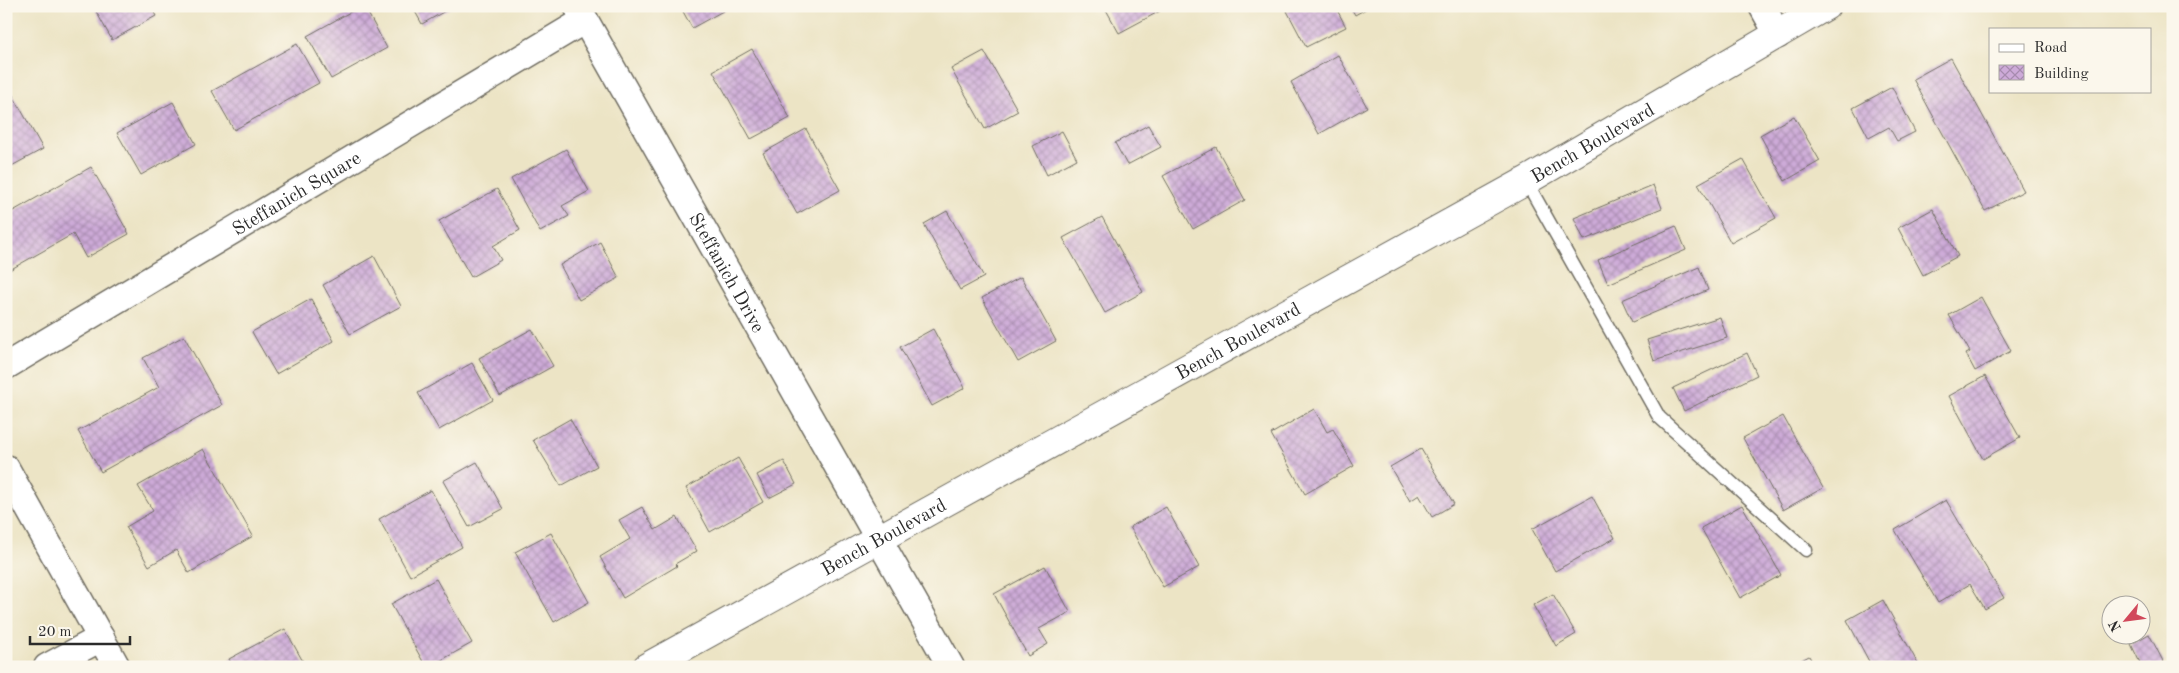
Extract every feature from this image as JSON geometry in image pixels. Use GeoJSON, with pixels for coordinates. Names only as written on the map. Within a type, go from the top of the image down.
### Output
{"type":"FeatureCollection","features":[{"type":"Feature","properties":{"kind":"main road","name":"Bench Boulevard"},"geometry":{"type":"LineString","coordinates":[[647,667],[1526,180],[1826,6]]}},
{"type":"Feature","properties":{"kind":"street"},"geometry":{"type":"LineString","coordinates":[[1762,6],[1778,35]]}},
{"type":"Feature","properties":{"kind":"street","name":"Steffanich Square"},"geometry":{"type":"LineString","coordinates":[[6,366],[581,13]]}},
{"type":"Feature","properties":{"kind":"street","name":"Steffanich Drive"},"geometry":{"type":"LineString","coordinates":[[581,13],[951,667]]}},
{"type":"Feature","properties":{"kind":"street"},"geometry":{"type":"LineString","coordinates":[[6,468],[117,667]]}},
{"type":"Feature","properties":{"kind":"street"},"geometry":{"type":"LineString","coordinates":[[47,667],[101,638]]}},
{"type":"Feature","properties":{"kind":"lane"},"geometry":{"type":"LineString","coordinates":[[1526,180],[1660,418],[1806,550]]}},
{"type":"Feature","properties":{"kind":"building"},"geometry":{"type":"Polygon","coordinates":[[[93,6],[150,6],[156,16],[112,40],[93,6]]]}},
{"type":"Feature","properties":{"kind":"building"},"geometry":{"type":"Polygon","coordinates":[[[364,6],[387,48],[331,79],[307,36],[364,6]]]}},
{"type":"Feature","properties":{"kind":"building"},"geometry":{"type":"Polygon","coordinates":[[[412,6],[454,6],[422,24],[412,6]]]}},
{"type":"Feature","properties":{"kind":"building"},"geometry":{"type":"Polygon","coordinates":[[[680,6],[732,6],[692,28],[680,6]]]}},
{"type":"Feature","properties":{"kind":"building"},"geometry":{"type":"Polygon","coordinates":[[[1104,6],[1158,6],[1160,11],[1119,33],[1104,6]]]}},
{"type":"Feature","properties":{"kind":"building"},"geometry":{"type":"Polygon","coordinates":[[[1295,6],[1335,6],[1346,27],[1306,47],[1287,11],[1295,6]]]}},
{"type":"Feature","properties":{"kind":"building"},"geometry":{"type":"Polygon","coordinates":[[[1350,6],[1371,6],[1355,15],[1350,6]]]}},
{"type":"Feature","properties":{"kind":"building"},"geometry":{"type":"Polygon","coordinates":[[[297,44],[319,83],[234,130],[212,91],[297,44]]]}},
{"type":"Feature","properties":{"kind":"building"},"geometry":{"type":"Polygon","coordinates":[[[752,49],[790,118],[751,139],[713,71],[752,49]]]}},
{"type":"Feature","properties":{"kind":"building"},"geometry":{"type":"Polygon","coordinates":[[[984,51],[1018,111],[985,129],[951,69],[984,51]]]}},
{"type":"Feature","properties":{"kind":"building"},"geometry":{"type":"Polygon","coordinates":[[[1338,55],[1367,107],[1319,134],[1291,82],[1338,55]]]}},
{"type":"Feature","properties":{"kind":"building"},"geometry":{"type":"Polygon","coordinates":[[[1951,58],[2024,191],[1985,211],[1913,79],[1951,58]]]}},
{"type":"Feature","properties":{"kind":"building"},"geometry":{"type":"Polygon","coordinates":[[[6,83],[43,149],[6,169],[6,83]]]}},
{"type":"Feature","properties":{"kind":"building"},"geometry":{"type":"Polygon","coordinates":[[[1892,87],[1915,132],[1897,141],[1889,127],[1869,138],[1853,108],[1892,87]]]}},
{"type":"Feature","properties":{"kind":"building"},"geometry":{"type":"Polygon","coordinates":[[[173,102],[196,144],[141,175],[117,133],[173,102]]]}},
{"type":"Feature","properties":{"kind":"building"},"geometry":{"type":"Polygon","coordinates":[[[1794,116],[1820,161],[1785,181],[1760,135],[1794,116]]]}},
{"type":"Feature","properties":{"kind":"building"},"geometry":{"type":"Polygon","coordinates":[[[1148,125],[1161,147],[1127,165],[1115,143],[1148,125]]]}},
{"type":"Feature","properties":{"kind":"building"},"geometry":{"type":"Polygon","coordinates":[[[806,129],[840,190],[797,214],[763,153],[806,129]]]}},
{"type":"Feature","properties":{"kind":"building"},"geometry":{"type":"Polygon","coordinates":[[[1062,131],[1077,159],[1047,175],[1033,146],[1062,131]]]}},
{"type":"Feature","properties":{"kind":"building"},"geometry":{"type":"Polygon","coordinates":[[[1216,147],[1245,200],[1193,229],[1163,176],[1216,147]]]}},
{"type":"Feature","properties":{"kind":"building"},"geometry":{"type":"Polygon","coordinates":[[[566,149],[589,191],[562,206],[569,216],[540,232],[511,179],[566,149]]]}},
{"type":"Feature","properties":{"kind":"building"},"geometry":{"type":"Polygon","coordinates":[[[1743,159],[1776,218],[1731,243],[1698,184],[1743,159]]]}},
{"type":"Feature","properties":{"kind":"building"},"geometry":{"type":"Polygon","coordinates":[[[91,167],[129,234],[86,258],[73,234],[6,272],[6,215],[91,167]]]}},
{"type":"Feature","properties":{"kind":"building"},"geometry":{"type":"Polygon","coordinates":[[[1653,185],[1662,208],[1584,240],[1574,218],[1653,185]]]}},
{"type":"Feature","properties":{"kind":"building"},"geometry":{"type":"Polygon","coordinates":[[[497,189],[520,230],[493,246],[501,260],[471,277],[439,221],[497,189]]]}},
{"type":"Feature","properties":{"kind":"building"},"geometry":{"type":"Polygon","coordinates":[[[1933,209],[1958,256],[1923,275],[1898,228],[1933,209]]]}},
{"type":"Feature","properties":{"kind":"building"},"geometry":{"type":"Polygon","coordinates":[[[947,211],[984,277],[960,290],[924,224],[947,211]]]}},
{"type":"Feature","properties":{"kind":"building"},"geometry":{"type":"Polygon","coordinates":[[[1102,217],[1143,292],[1105,313],[1063,238],[1102,217]]]}},
{"type":"Feature","properties":{"kind":"building"},"geometry":{"type":"Polygon","coordinates":[[[1676,226],[1686,250],[1608,284],[1598,260],[1676,226]]]}},
{"type":"Feature","properties":{"kind":"building"},"geometry":{"type":"Polygon","coordinates":[[[600,242],[619,278],[579,300],[560,265],[600,242]]]}},
{"type":"Feature","properties":{"kind":"building"},"geometry":{"type":"Polygon","coordinates":[[[374,256],[401,306],[350,334],[323,285],[374,256]]]}},
{"type":"Feature","properties":{"kind":"building"},"geometry":{"type":"Polygon","coordinates":[[[1699,267],[1708,290],[1632,322],[1622,300],[1699,267]]]}},
{"type":"Feature","properties":{"kind":"building"},"geometry":{"type":"Polygon","coordinates":[[[1021,277],[1056,341],[1018,362],[982,298],[1021,277]]]}},
{"type":"Feature","properties":{"kind":"building"},"geometry":{"type":"Polygon","coordinates":[[[1981,297],[2011,351],[1975,371],[1966,354],[1970,352],[1949,315],[1981,297]]]}},
{"type":"Feature","properties":{"kind":"building"},"geometry":{"type":"Polygon","coordinates":[[[311,299],[334,341],[276,374],[252,332],[311,299]]]}},
{"type":"Feature","properties":{"kind":"building"},"geometry":{"type":"Polygon","coordinates":[[[1720,317],[1727,338],[1654,361],[1647,340],[1720,317]]]}},
{"type":"Feature","properties":{"kind":"building"},"geometry":{"type":"Polygon","coordinates":[[[532,329],[553,366],[500,396],[479,358],[532,329]]]}},
{"type":"Feature","properties":{"kind":"building"},"geometry":{"type":"Polygon","coordinates":[[[933,329],[965,388],[932,406],[900,347],[933,329]]]}},
{"type":"Feature","properties":{"kind":"building"},"geometry":{"type":"Polygon","coordinates":[[[184,336],[222,405],[101,472],[78,431],[159,387],[143,358],[184,336]]]}},
{"type":"Feature","properties":{"kind":"building"},"geometry":{"type":"Polygon","coordinates":[[[1747,353],[1757,375],[1684,411],[1673,388],[1747,353]]]}},
{"type":"Feature","properties":{"kind":"building"},"geometry":{"type":"Polygon","coordinates":[[[472,363],[493,400],[439,430],[418,393],[472,363]]]}},
{"type":"Feature","properties":{"kind":"building"},"geometry":{"type":"Polygon","coordinates":[[[1985,376],[2020,438],[1983,459],[1949,396],[1985,376]]]}},
{"type":"Feature","properties":{"kind":"building"},"geometry":{"type":"Polygon","coordinates":[[[1314,409],[1327,432],[1333,429],[1354,466],[1305,494],[1271,434],[1314,409]]]}},
{"type":"Feature","properties":{"kind":"building"},"geometry":{"type":"Polygon","coordinates":[[[1783,416],[1823,488],[1783,510],[1743,438],[1783,416]]]}},
{"type":"Feature","properties":{"kind":"building"},"geometry":{"type":"Polygon","coordinates":[[[570,419],[597,466],[561,486],[533,440],[570,419]]]}},
{"type":"Feature","properties":{"kind":"building"},"geometry":{"type":"Polygon","coordinates":[[[203,449],[253,536],[189,573],[176,550],[149,566],[126,527],[153,511],[138,486],[203,449]]]}},
{"type":"Feature","properties":{"kind":"building"},"geometry":{"type":"Polygon","coordinates":[[[1421,449],[1454,504],[1432,517],[1419,495],[1410,501],[1390,467],[1421,449]]]}},
{"type":"Feature","properties":{"kind":"building"},"geometry":{"type":"Polygon","coordinates":[[[738,458],[763,502],[710,532],[686,488],[738,458]]]}},
{"type":"Feature","properties":{"kind":"building"},"geometry":{"type":"Polygon","coordinates":[[[784,461],[796,484],[769,498],[757,475],[784,461]]]}},
{"type":"Feature","properties":{"kind":"building"},"geometry":{"type":"Polygon","coordinates":[[[477,462],[503,509],[469,527],[443,481],[477,462]]]}},
{"type":"Feature","properties":{"kind":"building"},"geometry":{"type":"Polygon","coordinates":[[[431,490],[462,547],[410,576],[379,519],[431,490]]]}},
{"type":"Feature","properties":{"kind":"building"},"geometry":{"type":"Polygon","coordinates":[[[1592,496],[1615,538],[1555,571],[1532,529],[1592,496]]]}},
{"type":"Feature","properties":{"kind":"building"},"geometry":{"type":"Polygon","coordinates":[[[1946,500],[2004,598],[1985,609],[1970,584],[1938,603],[1895,530],[1946,500]]]}},
{"type":"Feature","properties":{"kind":"building"},"geometry":{"type":"Polygon","coordinates":[[[1742,505],[1781,575],[1740,598],[1701,528],[1742,505]]]}},
{"type":"Feature","properties":{"kind":"building"},"geometry":{"type":"Polygon","coordinates":[[[642,507],[655,530],[677,517],[697,551],[675,564],[677,566],[623,598],[600,557],[630,539],[619,520],[642,507]]]}},
{"type":"Feature","properties":{"kind":"building"},"geometry":{"type":"Polygon","coordinates":[[[1166,507],[1199,567],[1163,587],[1130,527],[1166,507]]]}},
{"type":"Feature","properties":{"kind":"building"},"geometry":{"type":"Polygon","coordinates":[[[551,533],[589,602],[554,622],[515,552],[551,533]]]}},
{"type":"Feature","properties":{"kind":"building"},"geometry":{"type":"Polygon","coordinates":[[[1045,566],[1070,612],[1039,629],[1048,644],[1028,656],[994,594],[1045,566]]]}},
{"type":"Feature","properties":{"kind":"building"},"geometry":{"type":"Polygon","coordinates":[[[436,579],[472,643],[426,667],[391,604],[436,579]]]}},
{"type":"Feature","properties":{"kind":"building"},"geometry":{"type":"Polygon","coordinates":[[[1553,594],[1576,634],[1556,646],[1533,605],[1553,594]]]}},
{"type":"Feature","properties":{"kind":"building"},"geometry":{"type":"Polygon","coordinates":[[[1883,600],[1918,664],[1914,667],[1872,667],[1847,620],[1883,600]]]}},
{"type":"Feature","properties":{"kind":"building"},"geometry":{"type":"Polygon","coordinates":[[[285,629],[306,667],[233,667],[229,659],[285,629]]]}},
{"type":"Feature","properties":{"kind":"building"},"geometry":{"type":"Polygon","coordinates":[[[2152,640],[2164,663],[2158,667],[2142,667],[2132,646],[2152,646],[2152,640]]]}},
{"type":"Feature","properties":{"kind":"building"},"geometry":{"type":"Polygon","coordinates":[[[1809,656],[1815,667],[1789,667],[1809,656]]]}}]}
